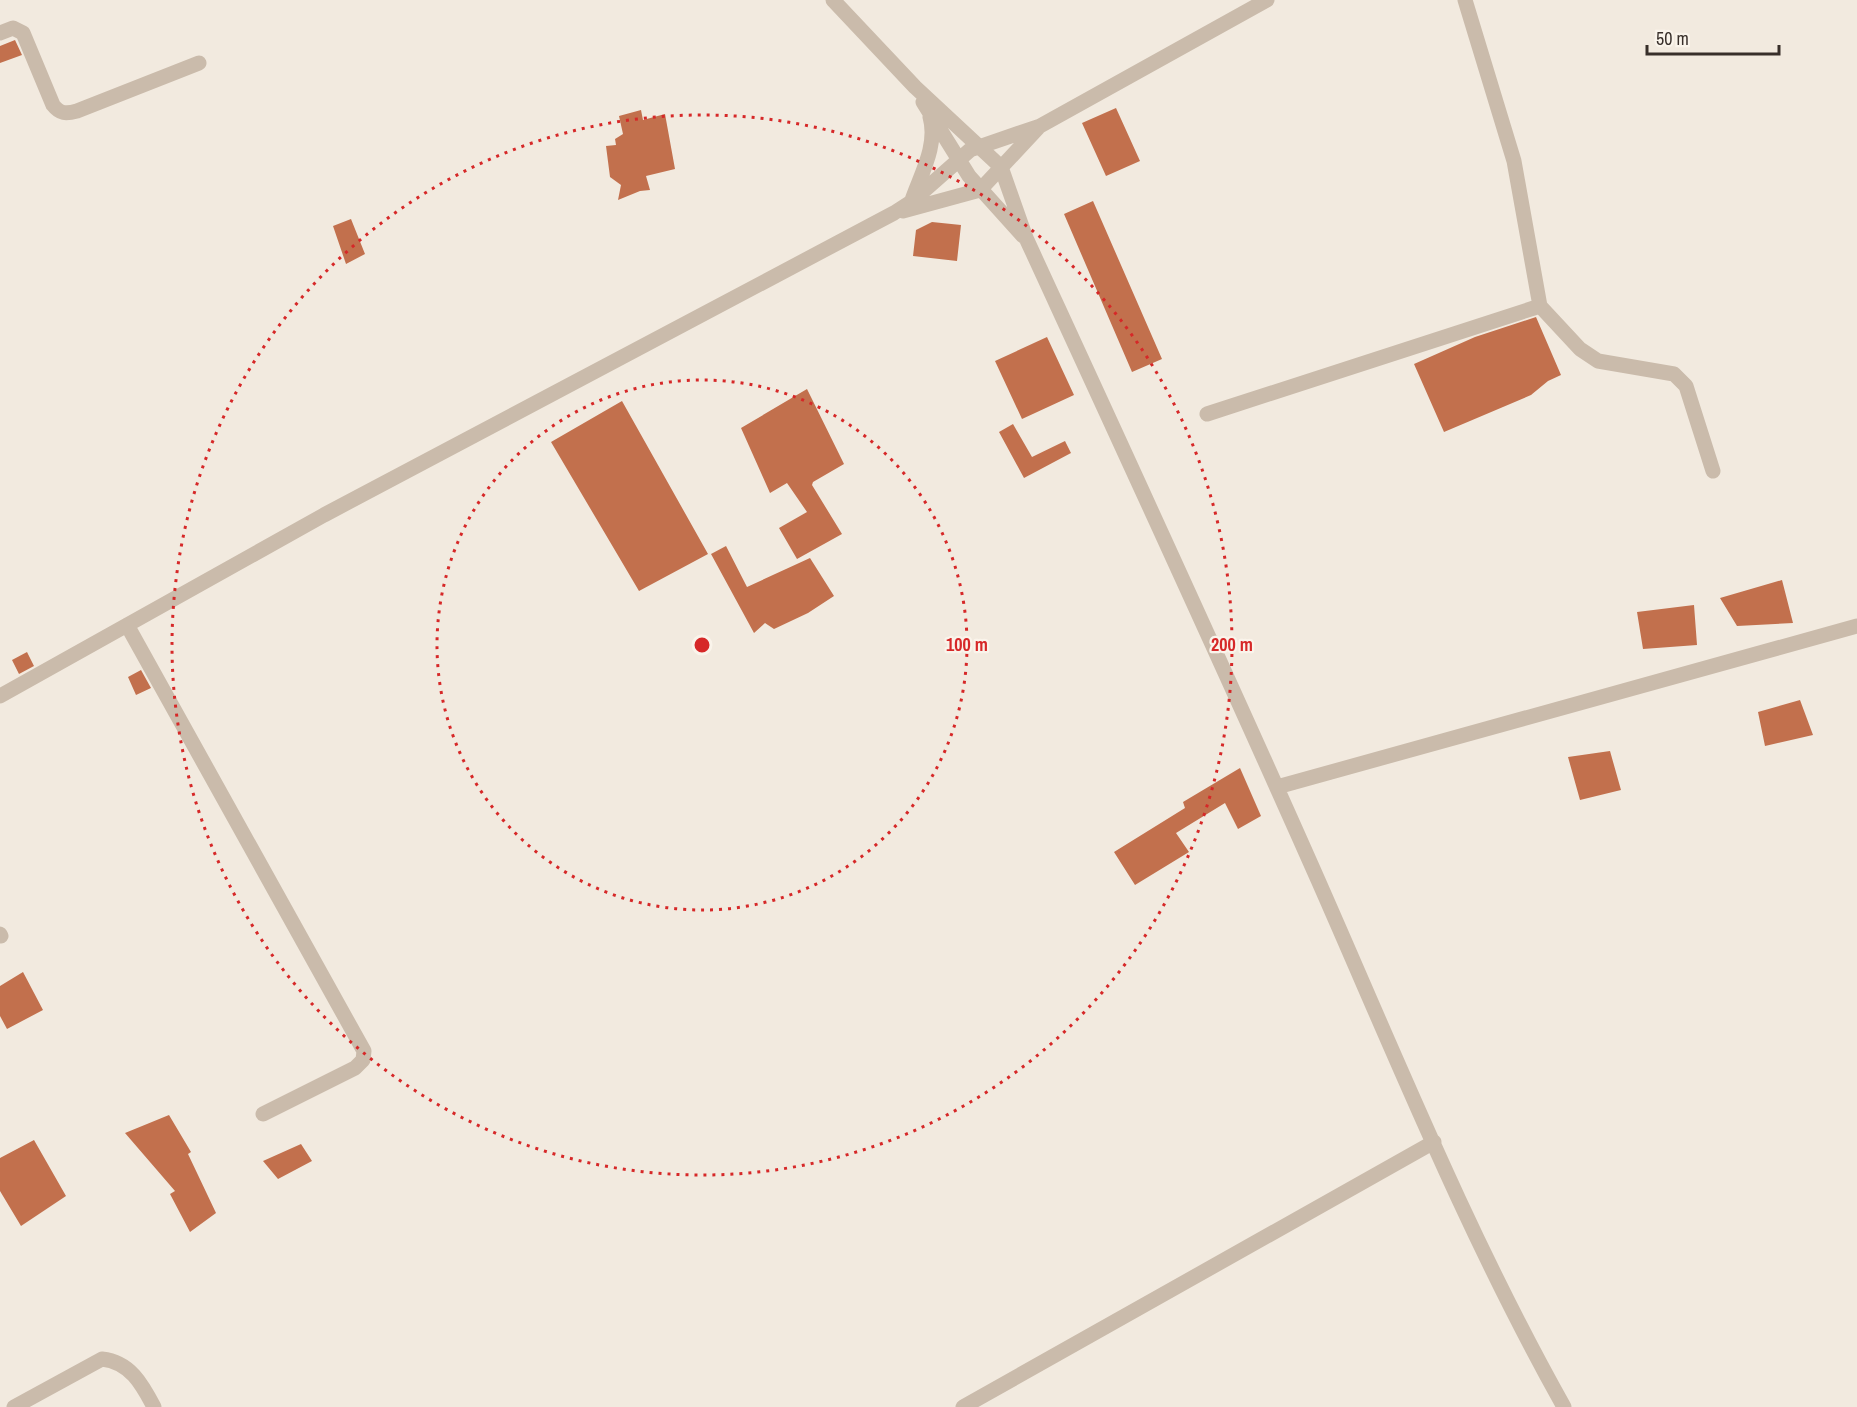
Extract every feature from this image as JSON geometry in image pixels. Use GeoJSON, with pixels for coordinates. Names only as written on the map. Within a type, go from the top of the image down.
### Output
{"type":"FeatureCollection","features":[{"type":"Feature","properties":{"kind":"street"},"geometry":{"type":"LineString","coordinates":[[833,0],[915,87],[1001,167],[1026,238],[1277,787],[1434,1142],[1519,1326],[1564,1407]]}},
{"type":"Feature","properties":{"kind":"street"},"geometry":{"type":"LineString","coordinates":[[0,696],[324,514],[894,213],[911,202],[970,150],[1040,126],[1267,0]]}},
{"type":"Feature","properties":{"kind":"street"},"geometry":{"type":"LineString","coordinates":[[1465,0],[1514,161],[1540,306],[1580,349],[1598,361],[1674,374],[1680,378],[1686,386],[1713,471]]}},
{"type":"Feature","properties":{"kind":"street"},"geometry":{"type":"LineString","coordinates":[[0,33],[13,28],[24,33],[53,105],[58,112],[64,113],[77,111],[199,63]]}},
{"type":"Feature","properties":{"kind":"street"},"geometry":{"type":"LineString","coordinates":[[915,87],[958,159],[980,190],[1026,238]]}},
{"type":"Feature","properties":{"kind":"street"},"geometry":{"type":"LineString","coordinates":[[911,202],[926,165],[932,137],[927,108]]}},
{"type":"Feature","properties":{"kind":"street"},"geometry":{"type":"LineString","coordinates":[[894,213],[980,190],[1040,126]]}},
{"type":"Feature","properties":{"kind":"street"},"geometry":{"type":"LineString","coordinates":[[1207,414],[1540,306]]}},
{"type":"Feature","properties":{"kind":"street"},"geometry":{"type":"LineString","coordinates":[[127,625],[364,1051],[363,1060],[354,1068],[263,1114]]}},
{"type":"Feature","properties":{"kind":"street"},"geometry":{"type":"LineString","coordinates":[[1277,787],[1857,626]]}},
{"type":"Feature","properties":{"kind":"street"},"geometry":{"type":"LineString","coordinates":[[963,1407],[1434,1142]]}},
{"type":"Feature","properties":{"kind":"street"},"geometry":{"type":"LineString","coordinates":[[14,1407],[102,1359],[124,1366],[136,1376],[154,1407]]}},
{"type":"Feature","properties":{"kind":"building"},"geometry":{"type":"Polygon","coordinates":[[[15,40],[22,55],[0,63],[0,46],[15,40]]]}},
{"type":"Feature","properties":{"kind":"building"},"geometry":{"type":"Polygon","coordinates":[[[1116,108],[1140,161],[1106,176],[1082,123],[1116,108]]]}},
{"type":"Feature","properties":{"kind":"building"},"geometry":{"type":"Polygon","coordinates":[[[641,110],[643,120],[665,114],[675,169],[646,176],[650,190],[640,191],[618,200],[621,185],[610,177],[606,146],[616,145],[615,139],[623,134],[619,116],[641,110]]]}},
{"type":"Feature","properties":{"kind":"building"},"geometry":{"type":"Polygon","coordinates":[[[1093,201],[1162,359],[1132,372],[1064,214],[1093,201]]]}},
{"type":"Feature","properties":{"kind":"building"},"geometry":{"type":"Polygon","coordinates":[[[351,219],[365,254],[346,264],[333,226],[351,219]]]}},
{"type":"Feature","properties":{"kind":"building"},"geometry":{"type":"Polygon","coordinates":[[[932,222],[961,225],[957,261],[913,256],[916,230],[932,222]]]}},
{"type":"Feature","properties":{"kind":"building"},"geometry":{"type":"Polygon","coordinates":[[[1536,317],[1561,375],[1548,381],[1531,395],[1444,432],[1414,364],[1475,337],[1536,317]]]}},
{"type":"Feature","properties":{"kind":"building"},"geometry":{"type":"Polygon","coordinates":[[[1047,337],[1074,395],[1022,419],[995,361],[1047,337]]]}},
{"type":"Feature","properties":{"kind":"building"},"geometry":{"type":"Polygon","coordinates":[[[807,389],[844,464],[813,482],[812,485],[842,534],[797,559],[779,528],[807,512],[787,483],[770,493],[741,428],[807,389]]]}},
{"type":"Feature","properties":{"kind":"building"},"geometry":{"type":"Polygon","coordinates":[[[622,401],[708,554],[639,591],[551,442],[622,401]]]}},
{"type":"Feature","properties":{"kind":"building"},"geometry":{"type":"Polygon","coordinates":[[[1013,424],[1032,457],[1065,441],[1071,453],[1024,478],[999,432],[1013,424]]]}},
{"type":"Feature","properties":{"kind":"building"},"geometry":{"type":"Polygon","coordinates":[[[726,546],[747,587],[810,558],[834,596],[808,613],[774,629],[765,623],[754,633],[711,554],[726,546]]]}},
{"type":"Feature","properties":{"kind":"building"},"geometry":{"type":"Polygon","coordinates":[[[1782,580],[1793,623],[1737,626],[1720,598],[1782,580]]]}},
{"type":"Feature","properties":{"kind":"building"},"geometry":{"type":"Polygon","coordinates":[[[1694,605],[1697,645],[1643,649],[1637,612],[1694,605]]]}},
{"type":"Feature","properties":{"kind":"building"},"geometry":{"type":"Polygon","coordinates":[[[27,652],[34,666],[19,674],[12,660],[27,652]]]}},
{"type":"Feature","properties":{"kind":"building"},"geometry":{"type":"Polygon","coordinates":[[[141,670],[151,688],[136,695],[128,677],[141,670]]]}},
{"type":"Feature","properties":{"kind":"building"},"geometry":{"type":"Polygon","coordinates":[[[1800,700],[1813,735],[1765,746],[1758,712],[1800,700]]]}},
{"type":"Feature","properties":{"kind":"building"},"geometry":{"type":"Polygon","coordinates":[[[1610,751],[1621,790],[1580,800],[1568,757],[1610,751]]]}},
{"type":"Feature","properties":{"kind":"building"},"geometry":{"type":"Polygon","coordinates":[[[1240,768],[1261,816],[1238,829],[1225,803],[1176,833],[1189,852],[1135,885],[1114,852],[1185,808],[1183,802],[1240,768]]]}},
{"type":"Feature","properties":{"kind":"building"},"geometry":{"type":"Polygon","coordinates":[[[23,972],[43,1010],[7,1029],[0,1016],[0,986],[23,972]]]}},
{"type":"Feature","properties":{"kind":"building"},"geometry":{"type":"Polygon","coordinates":[[[169,1115],[191,1152],[188,1154],[216,1213],[190,1232],[170,1194],[175,1191],[125,1133],[169,1115]]]}},
{"type":"Feature","properties":{"kind":"building"},"geometry":{"type":"Polygon","coordinates":[[[34,1140],[66,1196],[21,1226],[0,1191],[0,1158],[34,1140]]]}},
{"type":"Feature","properties":{"kind":"building"},"geometry":{"type":"Polygon","coordinates":[[[301,1144],[312,1161],[278,1179],[263,1161],[301,1144]]]}}]}
